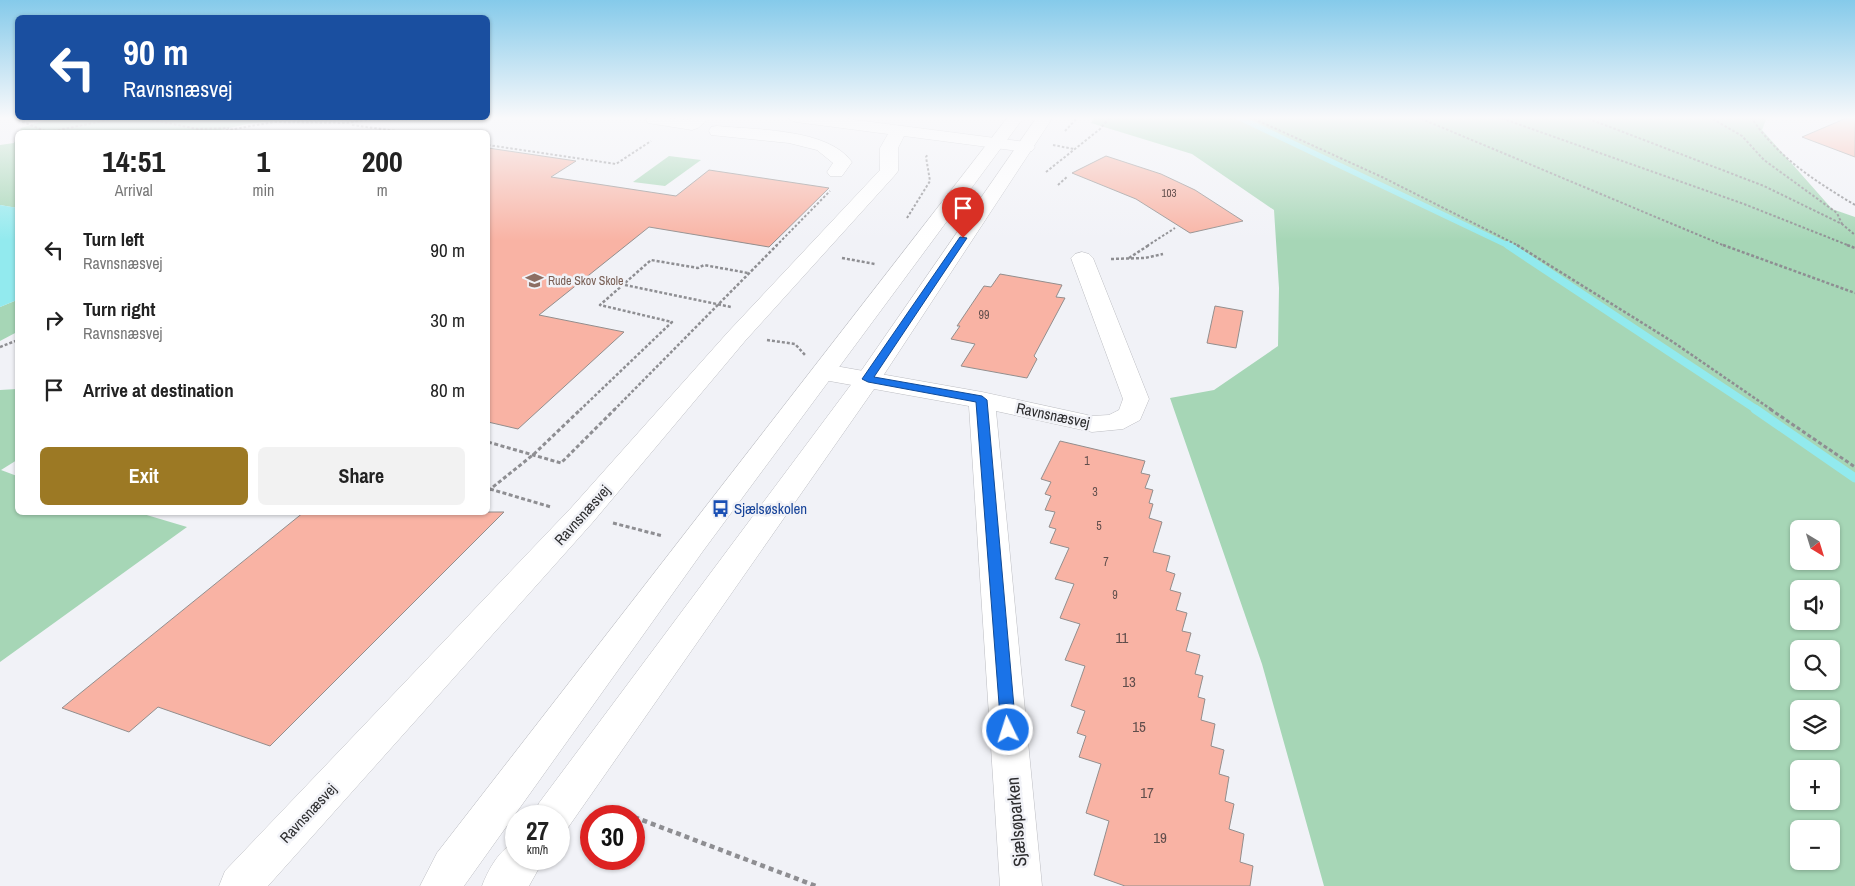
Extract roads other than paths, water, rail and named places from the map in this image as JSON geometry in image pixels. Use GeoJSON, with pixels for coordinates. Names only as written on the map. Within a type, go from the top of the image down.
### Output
{"type":"FeatureCollection","features":[{"type":"Feature","properties":{"kind":"street"},"geometry":{"type":"LineString","coordinates":[[836,172],[843,162],[838,158]]}},
{"type":"Feature","properties":{"kind":"street","name":"Ravnsnæsvej"},"geometry":{"type":"LineString","coordinates":[[240,886],[582,515],[737,336],[889,171],[889,158]]}},
{"type":"Feature","properties":{"kind":"street"},"geometry":{"type":"LineString","coordinates":[[441,886],[452,867],[692,544],[815,365],[983,158]]}},
{"type":"Feature","properties":{"kind":"street"},"geometry":{"type":"LineString","coordinates":[[561,805],[868,379],[1018,158]]}},
{"type":"Feature","properties":{"kind":"street","name":"Ravnsnæsvej"},"geometry":{"type":"LineString","coordinates":[[815,365],[868,379],[982,400],[1092,424],[1114,423],[1131,414],[1136,400],[1082,259]]}},
{"type":"Feature","properties":{"kind":"street","name":"Sjælsøparken"},"geometry":{"type":"LineString","coordinates":[[982,400],[1021,886]]}},
{"type":"Feature","properties":{"kind":"street"},"geometry":{"type":"LineString","coordinates":[[503,886],[515,870]]}},
{"type":"Feature","properties":{"kind":"water"},"geometry":{"type":"Polygon","coordinates":[[[0,205],[15,208],[15,301],[0,307],[0,205]]]}},
{"type":"Feature","properties":{"kind":"waterway"},"geometry":{"type":"LineString","coordinates":[[1325,158],[1509,246]]}},
{"type":"Feature","properties":{"kind":"waterway"},"geometry":{"type":"LineString","coordinates":[[1508,245],[1757,410]]}},
{"type":"Feature","properties":{"kind":"waterway"},"geometry":{"type":"LineString","coordinates":[[1755,409],[1855,478]]}},
{"type":"Feature","properties":{"kind":"place","name":"Rude Skov Skole"},"geometry":{"type":"Point","coordinates":[534,281]}},
{"type":"Feature","properties":{"kind":"place","name":"Sjælsøskolen"},"geometry":{"type":"Point","coordinates":[720,508]}}]}
